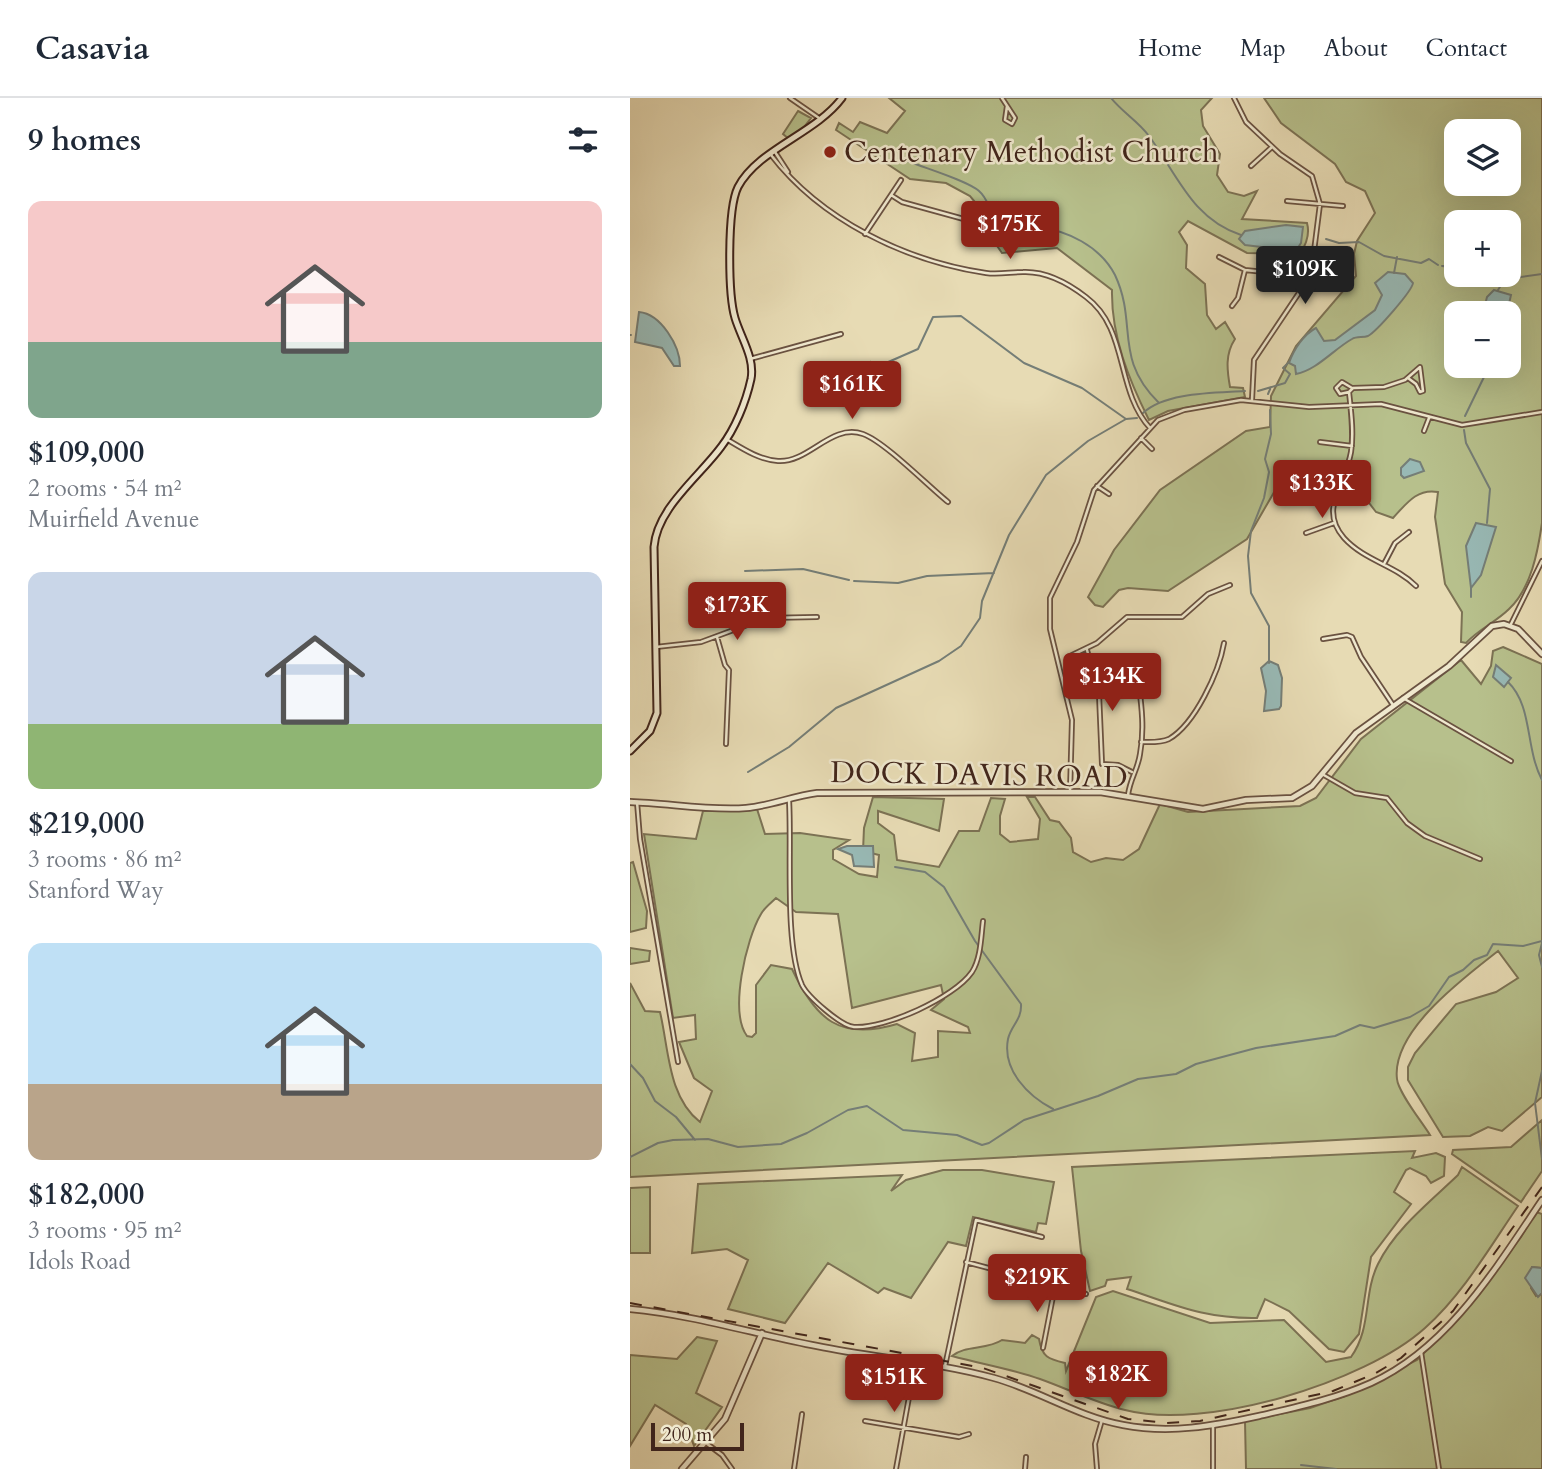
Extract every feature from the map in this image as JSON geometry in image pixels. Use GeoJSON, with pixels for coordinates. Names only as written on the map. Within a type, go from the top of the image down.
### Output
{"type":"FeatureCollection","features":[{"type":"Feature","properties":{"kind":"main road"},"geometry":{"type":"LineString","coordinates":[[630,751],[650,731],[657,713],[654,547],[658,528],[727,439],[750,384],[750,359],[732,303],[733,204],[745,176],[822,120],[842,98]]}},
{"type":"Feature","properties":{"kind":"street"},"geometry":{"type":"LineString","coordinates":[[790,98],[822,120]]}},
{"type":"Feature","properties":{"kind":"street"},"geometry":{"type":"LineString","coordinates":[[1002,98],[1015,118],[1012,124],[1005,120],[1007,106]]}},
{"type":"Feature","properties":{"kind":"street"},"geometry":{"type":"LineString","coordinates":[[1234,98],[1242,118],[1272,147],[1312,176],[1320,204],[1313,266],[1304,288],[1254,360],[1252,400]]}},
{"type":"Feature","properties":{"kind":"street"},"geometry":{"type":"LineString","coordinates":[[1251,166],[1272,147]]}},
{"type":"Feature","properties":{"kind":"street"},"geometry":{"type":"LineString","coordinates":[[774,153],[788,172],[865,234],[914,255],[974,271],[1045,274],[1087,297],[1110,324],[1132,403],[1150,428]]}},
{"type":"Feature","properties":{"kind":"street"},"geometry":{"type":"LineString","coordinates":[[865,234],[901,180]]}},
{"type":"Feature","properties":{"kind":"street"},"geometry":{"type":"LineString","coordinates":[[891,195],[902,202],[971,221]]}},
{"type":"Feature","properties":{"kind":"street"},"geometry":{"type":"LineString","coordinates":[[1287,201],[1343,206]]}},
{"type":"Feature","properties":{"kind":"street"},"geometry":{"type":"LineString","coordinates":[[1219,257],[1245,270],[1280,273],[1304,288]]}},
{"type":"Feature","properties":{"kind":"street"},"geometry":{"type":"LineString","coordinates":[[1313,266],[1333,268]]}},
{"type":"Feature","properties":{"kind":"street"},"geometry":{"type":"LineString","coordinates":[[1232,306],[1238,298],[1245,270]]}},
{"type":"Feature","properties":{"kind":"street"},"geometry":{"type":"LineString","coordinates":[[750,359],[841,334]]}},
{"type":"Feature","properties":{"kind":"street"},"geometry":{"type":"LineString","coordinates":[[1408,379],[1416,384],[1420,392],[1423,391],[1420,367],[1408,379],[1384,387],[1350,391],[1352,446],[1334,499],[1335,523],[1344,538],[1358,550],[1403,573],[1416,586]]}},
{"type":"Feature","properties":{"kind":"street"},"geometry":{"type":"LineString","coordinates":[[1070,792],[1072,720],[1050,629],[1049,606],[1054,585],[1077,542],[1097,486],[1150,428],[1176,412],[1252,400],[1309,407],[1350,404],[1391,406],[1429,418],[1469,425],[1542,412]]}},
{"type":"Feature","properties":{"kind":"street"},"geometry":{"type":"LineString","coordinates":[[1424,431],[1429,418]]}},
{"type":"Feature","properties":{"kind":"street"},"geometry":{"type":"LineString","coordinates":[[727,439],[757,456],[778,461],[806,453],[838,434],[863,434],[948,502]]}},
{"type":"Feature","properties":{"kind":"street"},"geometry":{"type":"LineString","coordinates":[[1141,438],[1152,449]]}},
{"type":"Feature","properties":{"kind":"street"},"geometry":{"type":"LineString","coordinates":[[1320,442],[1352,446]]}},
{"type":"Feature","properties":{"kind":"street"},"geometry":{"type":"LineString","coordinates":[[1097,486],[1109,494]]}},
{"type":"Feature","properties":{"kind":"street"},"geometry":{"type":"LineString","coordinates":[[1306,533],[1335,523]]}},
{"type":"Feature","properties":{"kind":"street"},"geometry":{"type":"LineString","coordinates":[[1384,564],[1395,544],[1409,532]]}},
{"type":"Feature","properties":{"kind":"street"},"geometry":{"type":"LineString","coordinates":[[1542,561],[1510,626],[1529,637],[1542,654]]}},
{"type":"Feature","properties":{"kind":"street"},"geometry":{"type":"LineString","coordinates":[[1068,657],[1086,649],[1127,617],[1182,617],[1208,594],[1230,585]]}},
{"type":"Feature","properties":{"kind":"street"},"geometry":{"type":"LineString","coordinates":[[656,646],[701,642],[766,618],[817,617]]}},
{"type":"Feature","properties":{"kind":"street","name":"DOCK DAVIS ROAD"},"geometry":{"type":"LineString","coordinates":[[630,802],[750,808],[789,797],[817,793],[1070,792],[1128,795],[1209,809],[1246,800],[1296,796],[1312,786],[1349,739],[1449,666],[1486,629],[1498,624],[1510,626]]}},
{"type":"Feature","properties":{"kind":"street"},"geometry":{"type":"LineString","coordinates":[[1323,639],[1347,635],[1352,637],[1361,657],[1393,705]]}},
{"type":"Feature","properties":{"kind":"street"},"geometry":{"type":"LineString","coordinates":[[717,637],[729,670],[726,744]]}},
{"type":"Feature","properties":{"kind":"street"},"geometry":{"type":"LineString","coordinates":[[1141,742],[1164,741],[1182,727],[1217,673],[1224,643]]}},
{"type":"Feature","properties":{"kind":"street"},"geometry":{"type":"LineString","coordinates":[[1086,649],[1097,683],[1102,764],[1118,765],[1132,772]]}},
{"type":"Feature","properties":{"kind":"street"},"geometry":{"type":"LineString","coordinates":[[1097,683],[1138,677],[1141,742],[1138,764],[1132,772],[1128,795]]}},
{"type":"Feature","properties":{"kind":"street"},"geometry":{"type":"LineString","coordinates":[[1404,698],[1511,761]]}},
{"type":"Feature","properties":{"kind":"street"},"geometry":{"type":"LineString","coordinates":[[1322,774],[1355,793],[1387,798],[1407,823],[1426,836],[1480,859]]}},
{"type":"Feature","properties":{"kind":"street"},"geometry":{"type":"LineString","coordinates":[[789,797],[795,966],[808,995],[839,1020],[851,1027],[886,1024],[933,1004],[971,973],[977,958],[983,921]]}},
{"type":"Feature","properties":{"kind":"street"},"geometry":{"type":"LineString","coordinates":[[637,802],[640,839],[678,1062]]}},
{"type":"Feature","properties":{"kind":"street"},"geometry":{"type":"LineString","coordinates":[[630,1309],[700,1318],[1011,1383],[1102,1420],[1162,1430],[1213,1426],[1329,1400],[1372,1383],[1421,1352],[1453,1322],[1542,1200]]}},
{"type":"Feature","properties":{"kind":"street"},"geometry":{"type":"LineString","coordinates":[[1535,1209],[1542,1212]]}},
{"type":"Feature","properties":{"kind":"street"},"geometry":{"type":"LineString","coordinates":[[944,1368],[976,1220],[1042,1237]]}},
{"type":"Feature","properties":{"kind":"street"},"geometry":{"type":"LineString","coordinates":[[966,1262],[1086,1294]]}},
{"type":"Feature","properties":{"kind":"street"},"geometry":{"type":"LineString","coordinates":[[1043,1348],[1055,1286]]}},
{"type":"Feature","properties":{"kind":"street"},"geometry":{"type":"LineString","coordinates":[[682,1469],[729,1412],[762,1333]]}},
{"type":"Feature","properties":{"kind":"street"},"geometry":{"type":"LineString","coordinates":[[1421,1352],[1439,1469]]}},
{"type":"Feature","properties":{"kind":"street"},"geometry":{"type":"LineString","coordinates":[[896,1469],[915,1363]]}},
{"type":"Feature","properties":{"kind":"street"},"geometry":{"type":"LineString","coordinates":[[794,1469],[802,1414]]}},
{"type":"Feature","properties":{"kind":"street"},"geometry":{"type":"LineString","coordinates":[[1097,1469],[1095,1444],[1102,1420]]}},
{"type":"Feature","properties":{"kind":"street"},"geometry":{"type":"LineString","coordinates":[[865,1421],[958,1437],[969,1434]]}},
{"type":"Feature","properties":{"kind":"street"},"geometry":{"type":"LineString","coordinates":[[1213,1426],[1213,1469]]}},
{"type":"Feature","properties":{"kind":"street"},"geometry":{"type":"LineString","coordinates":[[706,1443],[722,1455],[732,1469]]}},
{"type":"Feature","properties":{"kind":"street"},"geometry":{"type":"LineString","coordinates":[[1025,1469],[1026,1457]]}},
{"type":"Feature","properties":{"kind":"green space"},"geometry":{"type":"Polygon","coordinates":[[[889,98],[1212,98],[1201,110],[1203,126],[1220,154],[1217,175],[1228,192],[1244,196],[1257,191],[1242,219],[1307,223],[1308,227],[1307,239],[1300,254],[1247,253],[1188,221],[1179,232],[1187,245],[1186,268],[1205,284],[1207,315],[1216,329],[1225,322],[1235,339],[1228,356],[1230,387],[1243,388],[1245,397],[1168,411],[1149,420],[1118,341],[1112,290],[1057,248],[1002,253],[995,243],[995,226],[970,196],[946,183],[910,179],[836,130],[839,123],[853,132],[860,122],[887,133],[905,111],[889,98]]]}},
{"type":"Feature","properties":{"kind":"green space"},"geometry":{"type":"Polygon","coordinates":[[[1264,98],[1542,98],[1542,523],[1536,557],[1523,591],[1504,614],[1466,643],[1461,642],[1462,612],[1445,584],[1435,517],[1438,492],[1418,495],[1393,518],[1376,512],[1363,495],[1307,477],[1300,469],[1290,481],[1277,487],[1247,539],[1168,591],[1128,588],[1119,590],[1103,607],[1095,605],[1088,597],[1114,550],[1160,490],[1246,431],[1270,427],[1271,396],[1296,346],[1356,276],[1354,254],[1357,241],[1375,213],[1365,191],[1346,182],[1335,164],[1281,123],[1264,98]]]}},
{"type":"Feature","properties":{"kind":"green space"},"geometry":{"type":"Polygon","coordinates":[[[798,111],[811,118],[801,131],[789,139],[783,134],[798,111]]]}},
{"type":"Feature","properties":{"kind":"green space"},"geometry":{"type":"Polygon","coordinates":[[[1503,647],[1542,664],[1542,1097],[1502,1131],[1488,1127],[1470,1136],[1443,1137],[1408,1080],[1408,1067],[1415,1053],[1456,1004],[1496,992],[1518,978],[1498,951],[1433,1007],[1406,1042],[1398,1061],[1398,1085],[1430,1135],[630,1177],[630,983],[645,1011],[660,1012],[676,1086],[689,1112],[700,1122],[712,1091],[694,1078],[679,1042],[696,1039],[695,1015],[673,1018],[644,834],[696,839],[703,811],[757,809],[765,834],[800,833],[849,840],[833,850],[833,859],[859,874],[877,877],[879,855],[863,851],[864,828],[873,797],[944,799],[939,831],[878,811],[878,823],[894,835],[897,860],[939,867],[959,831],[979,831],[991,798],[1005,799],[1000,816],[1000,834],[1010,842],[1038,839],[1040,819],[1027,797],[1035,797],[1050,820],[1059,822],[1071,838],[1073,852],[1091,862],[1106,858],[1123,860],[1139,849],[1160,804],[1188,812],[1300,806],[1316,798],[1361,739],[1461,660],[1481,684],[1491,666],[1493,651],[1503,647]],[[776,898],[762,912],[755,925],[745,957],[740,993],[739,1010],[747,1036],[752,1037],[756,1033],[756,985],[771,965],[792,969],[811,1001],[832,1022],[845,1028],[860,1030],[897,1024],[915,1033],[912,1061],[938,1057],[938,1031],[970,1033],[968,1027],[931,1010],[944,999],[941,985],[852,1008],[838,914],[796,912],[776,898]]]}},
{"type":"Feature","properties":{"kind":"green space"},"geometry":{"type":"Polygon","coordinates":[[[633,862],[647,911],[646,928],[630,932],[630,863],[633,862]]]}},
{"type":"Feature","properties":{"kind":"green space"},"geometry":{"type":"Polygon","coordinates":[[[630,948],[650,951],[649,961],[630,964],[630,948]]]}},
{"type":"Feature","properties":{"kind":"green space"},"geometry":{"type":"Polygon","coordinates":[[[1542,1120],[1542,1171],[1521,1202],[1452,1154],[1453,1150],[1511,1147],[1542,1120]]]}},
{"type":"Feature","properties":{"kind":"green space"},"geometry":{"type":"Polygon","coordinates":[[[1415,1151],[1412,1158],[1436,1153],[1445,1157],[1444,1176],[1431,1183],[1426,1176],[1410,1168],[1406,1170],[1394,1192],[1411,1204],[1371,1257],[1359,1334],[1344,1352],[1329,1349],[1289,1311],[1265,1299],[1257,1318],[1238,1318],[1190,1310],[1127,1289],[1131,1277],[1107,1280],[1105,1286],[1090,1291],[1081,1251],[1072,1167],[1415,1151]]]}},
{"type":"Feature","properties":{"kind":"green space"},"geometry":{"type":"Polygon","coordinates":[[[1462,1167],[1518,1206],[1464,1285],[1425,1328],[1398,1348],[1364,1367],[1324,1384],[1239,1408],[1197,1414],[1158,1415],[1114,1407],[1029,1375],[952,1356],[963,1350],[1002,1340],[1025,1343],[1032,1335],[1039,1339],[1047,1356],[1065,1363],[1066,1371],[1096,1297],[1113,1291],[1210,1323],[1284,1320],[1326,1362],[1351,1357],[1358,1346],[1365,1323],[1373,1275],[1385,1251],[1425,1205],[1458,1175],[1462,1167]]]}},
{"type":"Feature","properties":{"kind":"green space"},"geometry":{"type":"Polygon","coordinates":[[[943,1170],[982,1170],[1054,1182],[1046,1224],[1038,1223],[1036,1232],[973,1217],[966,1246],[948,1242],[911,1298],[884,1288],[878,1293],[828,1263],[785,1323],[728,1309],[748,1260],[727,1249],[692,1253],[698,1184],[902,1175],[891,1191],[906,1180],[943,1170]]]}},
{"type":"Feature","properties":{"kind":"green space"},"geometry":{"type":"Polygon","coordinates":[[[650,1187],[650,1253],[630,1253],[630,1188],[650,1187]]]}},
{"type":"Feature","properties":{"kind":"green space"},"geometry":{"type":"Polygon","coordinates":[[[1536,1212],[1542,1214],[1542,1268],[1532,1267],[1531,1288],[1536,1296],[1542,1293],[1542,1469],[1246,1469],[1245,1421],[1310,1408],[1345,1396],[1417,1360],[1457,1320],[1521,1237],[1536,1212]]]}},
{"type":"Feature","properties":{"kind":"green space"},"geometry":{"type":"Polygon","coordinates":[[[697,1337],[717,1341],[696,1393],[722,1407],[694,1446],[686,1424],[655,1405],[630,1446],[630,1355],[677,1359],[697,1337]]]}},
{"type":"Feature","properties":{"kind":"water"},"geometry":{"type":"Polygon","coordinates":[[[1286,225],[1303,227],[1301,243],[1296,251],[1245,245],[1239,239],[1245,231],[1286,225]]]}},
{"type":"Feature","properties":{"kind":"water"},"geometry":{"type":"Polygon","coordinates":[[[1388,272],[1405,274],[1413,283],[1386,319],[1368,336],[1352,339],[1318,364],[1296,374],[1295,366],[1289,363],[1304,338],[1316,328],[1324,341],[1335,340],[1375,310],[1382,295],[1375,283],[1388,272]]]}},
{"type":"Feature","properties":{"kind":"water"},"geometry":{"type":"Polygon","coordinates":[[[1494,290],[1511,295],[1510,301],[1486,301],[1494,290]]]}},
{"type":"Feature","properties":{"kind":"water"},"geometry":{"type":"Polygon","coordinates":[[[639,312],[655,318],[668,332],[677,349],[680,366],[674,366],[662,348],[635,342],[639,312]]]}},
{"type":"Feature","properties":{"kind":"water"},"geometry":{"type":"Polygon","coordinates":[[[870,362],[871,378],[844,387],[835,385],[840,376],[849,369],[870,362]]]}},
{"type":"Feature","properties":{"kind":"water"},"geometry":{"type":"Polygon","coordinates":[[[1410,459],[1420,462],[1424,471],[1404,478],[1401,468],[1410,459]]]}},
{"type":"Feature","properties":{"kind":"water"},"geometry":{"type":"Polygon","coordinates":[[[1476,523],[1496,527],[1481,575],[1471,588],[1466,546],[1476,523]]]}},
{"type":"Feature","properties":{"kind":"water"},"geometry":{"type":"Polygon","coordinates":[[[1269,661],[1278,665],[1282,678],[1281,706],[1279,709],[1264,711],[1266,691],[1261,668],[1269,661]]]}},
{"type":"Feature","properties":{"kind":"water"},"geometry":{"type":"Polygon","coordinates":[[[1496,665],[1511,678],[1504,687],[1493,677],[1496,665]]]}},
{"type":"Feature","properties":{"kind":"water"},"geometry":{"type":"Polygon","coordinates":[[[847,846],[873,846],[874,867],[854,866],[852,855],[838,849],[847,846]]]}},
{"type":"Feature","properties":{"kind":"water"},"geometry":{"type":"Polygon","coordinates":[[[1532,1267],[1542,1268],[1542,1293],[1538,1297],[1525,1278],[1532,1267]]]}},
{"type":"Feature","properties":{"kind":"waterway"},"geometry":{"type":"LineString","coordinates":[[1111,98],[1149,136],[1198,207],[1224,228],[1241,235]]}},
{"type":"Feature","properties":{"kind":"waterway"},"geometry":{"type":"LineString","coordinates":[[905,160],[973,187],[983,195],[995,217],[1004,224],[1059,232],[1082,241],[1101,256],[1115,275],[1122,293],[1128,341],[1136,371],[1159,403]]}},
{"type":"Feature","properties":{"kind":"waterway"},"geometry":{"type":"LineString","coordinates":[[1326,239],[1339,243],[1359,242],[1384,256],[1421,263],[1429,259],[1438,265]]}},
{"type":"Feature","properties":{"kind":"waterway"},"geometry":{"type":"LineString","coordinates":[[1394,273],[1397,257]]}},
{"type":"Feature","properties":{"kind":"waterway"},"geometry":{"type":"LineString","coordinates":[[1521,277],[1542,274]]}},
{"type":"Feature","properties":{"kind":"waterway"},"geometry":{"type":"LineString","coordinates":[[870,370],[918,349],[933,317],[961,316],[1024,363],[1082,388],[1126,419]]}},
{"type":"Feature","properties":{"kind":"waterway"},"geometry":{"type":"LineString","coordinates":[[1258,391],[1285,383],[1290,374],[1283,368],[1289,362]]}},
{"type":"Feature","properties":{"kind":"waterway"},"geometry":{"type":"LineString","coordinates":[[1465,416],[1484,378]]}},
{"type":"Feature","properties":{"kind":"waterway"},"geometry":{"type":"LineString","coordinates":[[1268,394],[1271,387]]}},
{"type":"Feature","properties":{"kind":"waterway"},"geometry":{"type":"LineString","coordinates":[[1143,413],[1152,406],[1177,397],[1245,391]]}},
{"type":"Feature","properties":{"kind":"waterway"},"geometry":{"type":"LineString","coordinates":[[1269,663],[1269,626],[1251,593],[1248,556],[1251,531],[1264,498],[1269,472],[1265,459],[1271,434],[1270,410]]}},
{"type":"Feature","properties":{"kind":"waterway"},"geometry":{"type":"LineString","coordinates":[[748,772],[789,747],[836,708],[939,661],[961,646],[980,618],[982,601],[1009,535],[1046,475],[1088,441],[1126,419],[1137,418]]}},
{"type":"Feature","properties":{"kind":"waterway"},"geometry":{"type":"LineString","coordinates":[[1464,430],[1466,443],[1490,489],[1487,523]]}},
{"type":"Feature","properties":{"kind":"waterway"},"geometry":{"type":"LineString","coordinates":[[745,571],[803,569],[849,580]]}},
{"type":"Feature","properties":{"kind":"waterway"},"geometry":{"type":"LineString","coordinates":[[854,581],[898,583],[927,576],[994,573]]}},
{"type":"Feature","properties":{"kind":"waterway"},"geometry":{"type":"LineString","coordinates":[[1471,588],[1471,597]]}},
{"type":"Feature","properties":{"kind":"waterway"},"geometry":{"type":"LineString","coordinates":[[1508,682],[1521,703],[1533,755],[1542,780]]}},
{"type":"Feature","properties":{"kind":"waterway"},"geometry":{"type":"LineString","coordinates":[[895,867],[925,872],[944,887],[975,941],[1021,1004],[1020,1014],[1008,1039],[1009,1061],[1026,1089],[1053,1109]]}},
{"type":"Feature","properties":{"kind":"waterway"},"geometry":{"type":"LineString","coordinates":[[630,1157],[658,1143],[673,1140],[708,1139],[738,1147],[781,1144],[848,1110],[867,1106],[903,1130],[957,1135],[982,1145],[1024,1120],[1098,1096],[1138,1079],[1176,1074],[1196,1064],[1256,1048],[1335,1036],[1360,1025],[1374,1028],[1410,1017],[1429,1006],[1449,977],[1474,960],[1487,955],[1493,944],[1523,946],[1542,941]]}},
{"type":"Feature","properties":{"kind":"waterway"},"geometry":{"type":"LineString","coordinates":[[1542,943],[1539,955],[1542,967]]}},
{"type":"Feature","properties":{"kind":"waterway"},"geometry":{"type":"LineString","coordinates":[[630,1064],[643,1078],[655,1101],[676,1117],[695,1140]]}},
{"type":"Feature","properties":{"kind":"waterway"},"geometry":{"type":"LineString","coordinates":[[1542,1071],[1535,1103],[1542,1159]]}},
{"type":"Feature","properties":{"kind":"waterway"},"geometry":{"type":"LineString","coordinates":[[1301,1465],[1336,1469]]}},
{"type":"Feature","properties":{"kind":"railway"},"geometry":{"type":"LineString","coordinates":[[630,1303],[983,1368],[1128,1419],[1166,1423],[1200,1421],[1333,1391],[1376,1373],[1401,1358],[1453,1311],[1542,1187]]}},
{"type":"Feature","properties":{"kind":"place","name":"Centenary Methodist Church"},"geometry":{"type":"Point","coordinates":[830,152]}}]}
